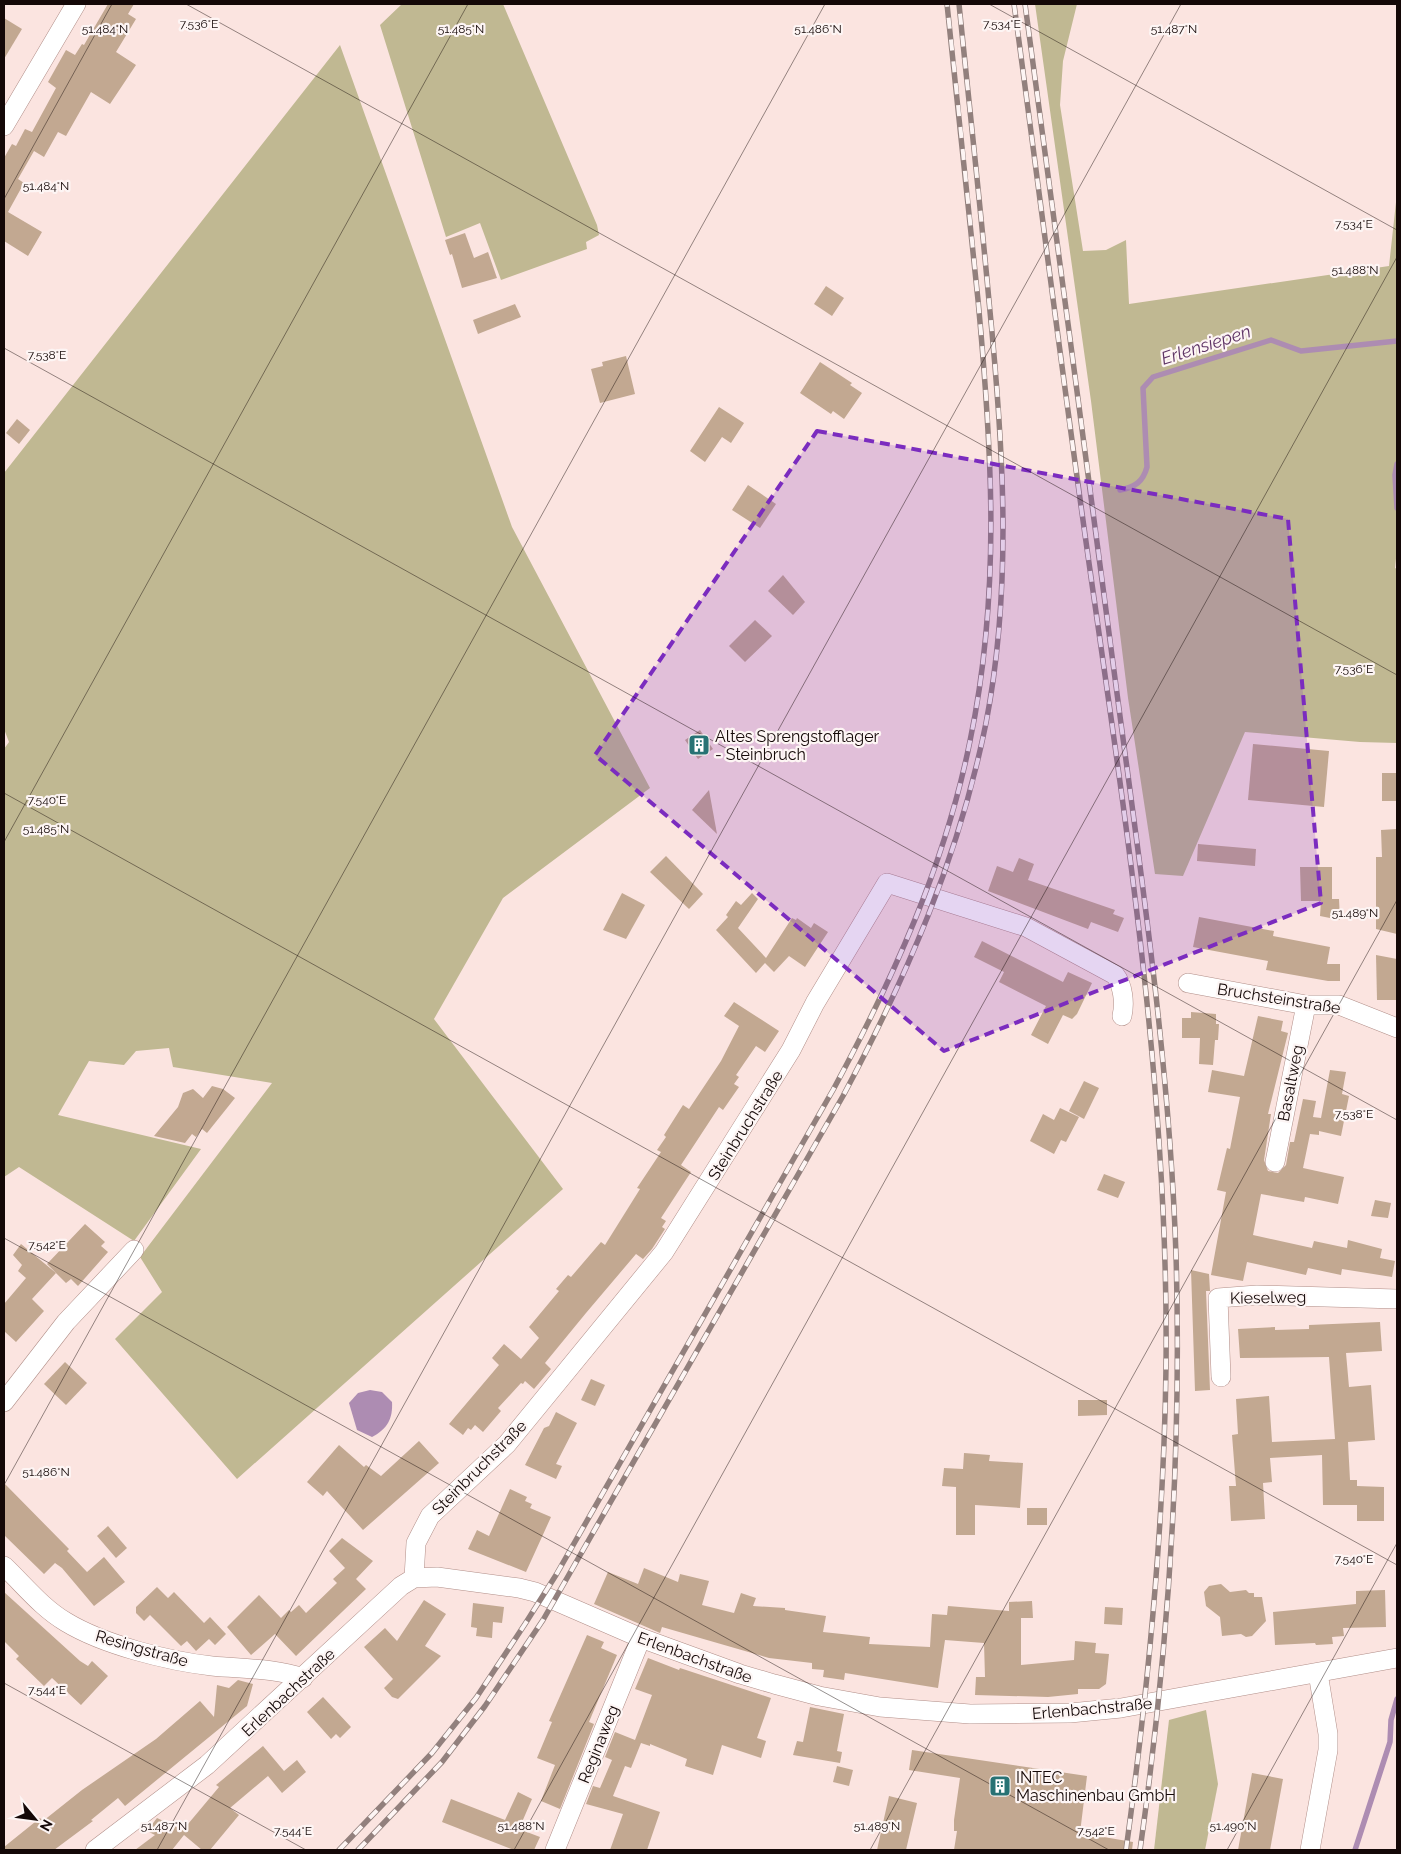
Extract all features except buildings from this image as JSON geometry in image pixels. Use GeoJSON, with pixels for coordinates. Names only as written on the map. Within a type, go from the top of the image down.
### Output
{"type":"FeatureCollection","features":[{"type":"Feature","properties":{"kind":"street"},"geometry":{"type":"LineString","coordinates":[[4,126],[76,4]]}},
{"type":"Feature","properties":{"kind":"street","name":"Steinbruchstraße"},"geometry":{"type":"LineString","coordinates":[[414,1578],[416,1543],[430,1516],[507,1444],[664,1252],[791,1050],[815,1003],[887,883],[1026,927],[1068,948],[1115,975],[1120,982],[1124,1008],[1122,1016]]}},
{"type":"Feature","properties":{"kind":"street","name":"Bruchsteinstraße"},"geometry":{"type":"LineString","coordinates":[[1188,983],[1247,992],[1306,1005],[1339,1005],[1397,1028]]}},
{"type":"Feature","properties":{"kind":"street","name":"Basaltweg"},"geometry":{"type":"LineString","coordinates":[[1275,1162],[1306,1005]]}},
{"type":"Feature","properties":{"kind":"street"},"geometry":{"type":"LineString","coordinates":[[4,1402],[66,1322],[134,1250]]}},
{"type":"Feature","properties":{"kind":"street","name":"Kieselweg"},"geometry":{"type":"LineString","coordinates":[[1220,1376],[1218,1298],[1257,1295],[1397,1299]]}},
{"type":"Feature","properties":{"kind":"street","name":"Resingstraße"},"geometry":{"type":"LineString","coordinates":[[4,1566],[50,1610],[66,1622],[104,1638],[182,1662],[286,1672],[303,1678]]}},
{"type":"Feature","properties":{"kind":"street","name":"Erlenbachstraße"},"geometry":{"type":"LineString","coordinates":[[96,1850],[201,1770],[401,1586],[414,1578],[437,1577],[535,1592],[641,1638],[740,1674],[819,1696],[880,1707],[970,1714],[1070,1713],[1121,1708],[1318,1674],[1397,1658]]}},
{"type":"Feature","properties":{"kind":"street","name":"Reginaweg"},"geometry":{"type":"LineString","coordinates":[[555,1850],[641,1638]]}},
{"type":"Feature","properties":{"kind":"street"},"geometry":{"type":"LineString","coordinates":[[1310,1850],[1328,1750],[1328,1734],[1318,1674]]}},
{"type":"Feature","properties":{"kind":"highlighted area"},"geometry":{"type":"Polygon","coordinates":[[[817,431],[1288,519],[1321,903],[944,1051],[595,755],[817,431]]]}},
{"type":"Feature","properties":{"kind":"shaded area"},"geometry":{"type":"Polygon","coordinates":[[[402,4],[503,4],[597,225],[599,235],[586,242],[587,249],[501,280],[480,223],[446,237],[380,25],[402,4]]]}},
{"type":"Feature","properties":{"kind":"shaded area"},"geometry":{"type":"Polygon","coordinates":[[[1035,4],[1077,4],[1063,61],[1060,105],[1083,251],[1106,250],[1126,240],[1129,304],[1389,266],[1397,193],[1397,549],[1395,568],[1397,569],[1397,743],[1360,742],[1245,732],[1183,876],[1155,874],[1128,698],[1091,401],[1035,4]]]}},
{"type":"Feature","properties":{"kind":"shaded area"},"geometry":{"type":"Polygon","coordinates":[[[340,45],[512,527],[650,788],[503,898],[434,1019],[563,1189],[237,1479],[115,1339],[162,1292],[140,1257],[272,1083],[173,1067],[169,1048],[136,1051],[124,1065],[89,1061],[58,1115],[201,1149],[134,1241],[19,1167],[4,1177],[4,749],[9,742],[4,729],[4,473],[340,45]]]}},
{"type":"Feature","properties":{"kind":"shaded area"},"geometry":{"type":"Polygon","coordinates":[[[370,1390],[382,1392],[392,1402],[388,1423],[382,1431],[372,1437],[357,1430],[349,1403],[358,1393],[370,1390]]]}},
{"type":"Feature","properties":{"kind":"shaded area"},"geometry":{"type":"Polygon","coordinates":[[[1206,1710],[1218,1784],[1205,1850],[1154,1850],[1169,1720],[1206,1710]]]}},
{"type":"Feature","properties":{"kind":"waterway","name":"Erlensiepen"},"geometry":{"type":"LineString","coordinates":[[1120,490],[1138,483],[1147,467],[1143,388],[1153,377],[1271,340],[1301,351],[1397,341]]}},
{"type":"Feature","properties":{"kind":"waterway"},"geometry":{"type":"LineString","coordinates":[[1397,464],[1395,475],[1397,508]]}},
{"type":"Feature","properties":{"kind":"waterway"},"geometry":{"type":"LineString","coordinates":[[1355,1850],[1390,1742],[1391,1720],[1397,1699]]}},
{"type":"Feature","properties":{"kind":"railway"},"geometry":{"type":"LineString","coordinates":[[339,1850],[432,1753],[476,1698],[556,1575],[833,1090],[876,1006],[915,920],[946,832],[970,741],[980,685],[990,576],[991,521],[990,466],[983,356],[947,4]]}},
{"type":"Feature","properties":{"kind":"railway"},"geometry":{"type":"LineString","coordinates":[[358,1850],[442,1762],[485,1706],[543,1620],[843,1096],[889,1006],[946,868],[975,773],[986,723],[1000,618],[1003,566],[1001,460],[994,354],[959,4]]}},
{"type":"Feature","properties":{"kind":"railway"},"geometry":{"type":"LineString","coordinates":[[1014,4],[1134,890],[1154,1080],[1161,1176],[1165,1271],[1166,1367],[1162,1488],[1148,1670],[1126,1850]]}},
{"type":"Feature","properties":{"kind":"railway"},"geometry":{"type":"LineString","coordinates":[[1025,4],[1147,917],[1162,1052],[1173,1187],[1177,1330],[1175,1479],[1165,1628],[1150,1776],[1140,1850]]}},
{"type":"Feature","properties":{"kind":"place","name":"Altes Sprengstofflager - Steinbruch"},"geometry":{"type":"Point","coordinates":[699,745]}},
{"type":"Feature","properties":{"kind":"place","name":"INTEC Maschinenbau GmbH"},"geometry":{"type":"Point","coordinates":[1000,1786]}}]}
